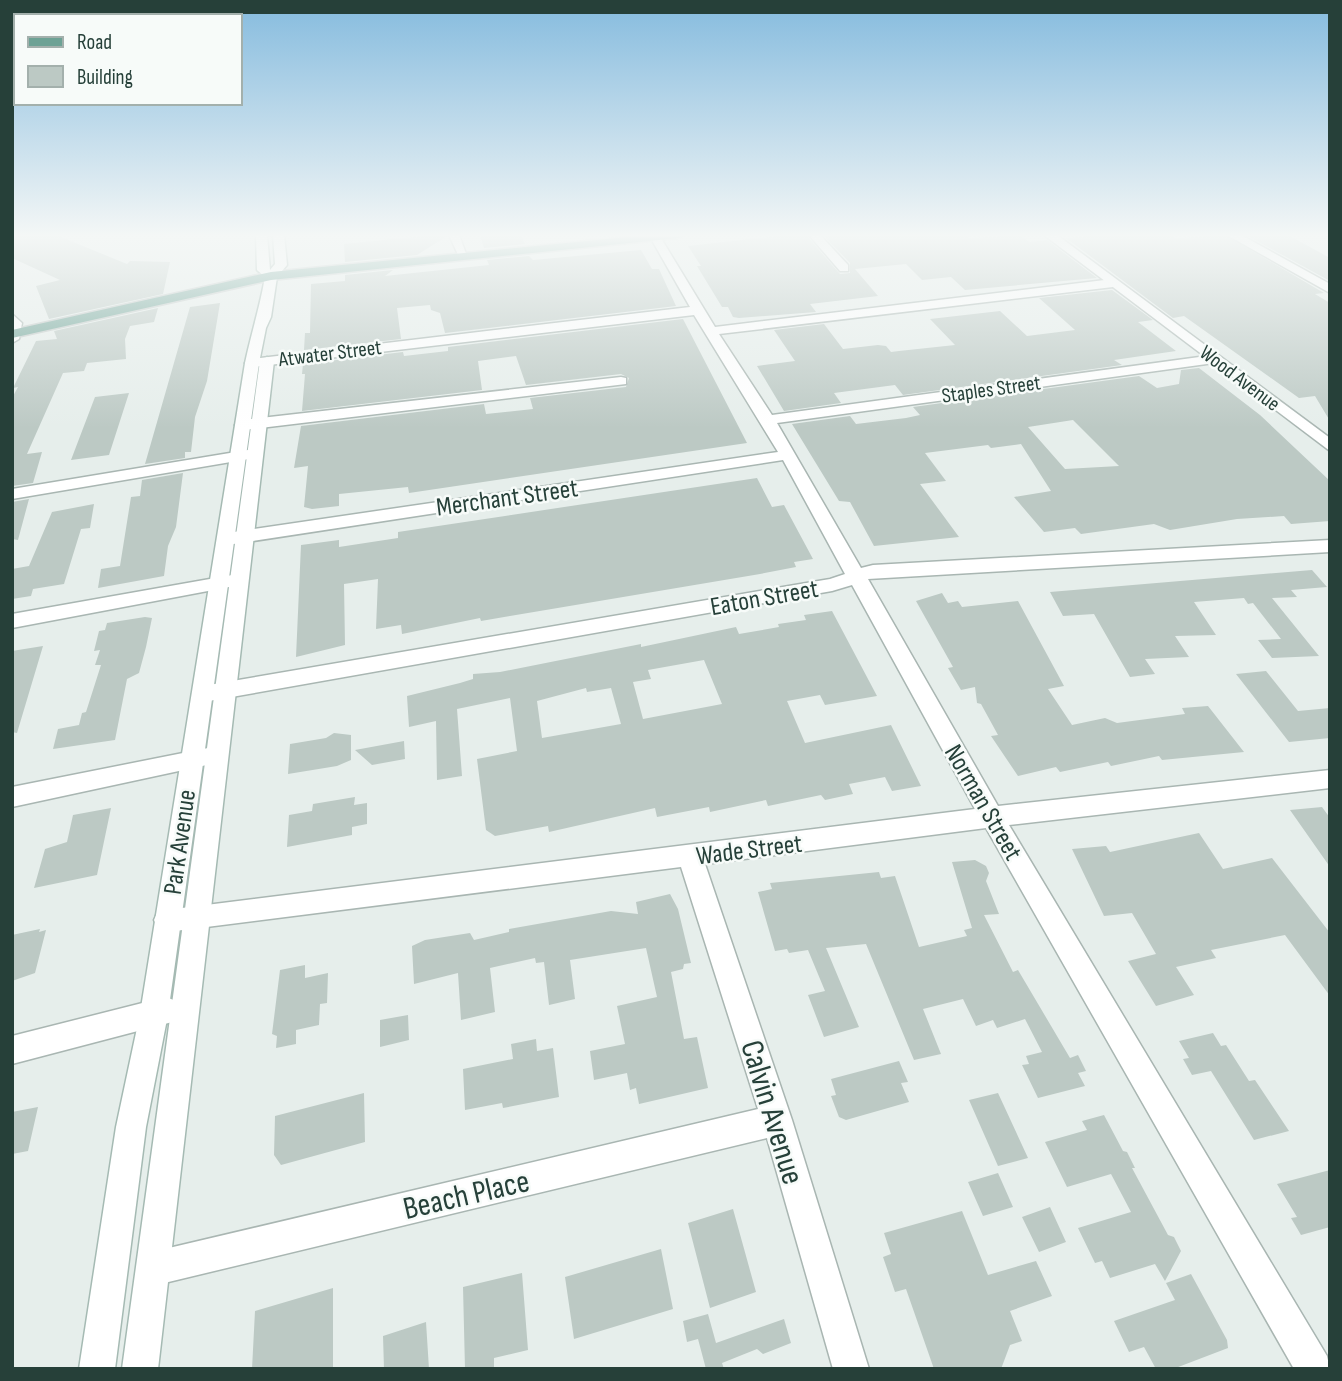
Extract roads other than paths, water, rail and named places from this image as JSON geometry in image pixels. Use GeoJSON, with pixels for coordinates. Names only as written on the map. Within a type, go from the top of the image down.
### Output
{"type":"FeatureCollection","features":[{"type":"Feature","properties":{"kind":"main road"},"geometry":{"type":"LineString","coordinates":[[13,335],[168,299]]}},
{"type":"Feature","properties":{"kind":"street","name":"Park Avenue"},"geometry":{"type":"LineString","coordinates":[[140,1369],[156,1268],[182,1008],[197,916],[217,756],[214,692],[260,362],[259,328],[265,317],[268,299]]}},
{"type":"Feature","properties":{"kind":"street","name":"Norman Street"},"geometry":{"type":"LineString","coordinates":[[694,299],[768,420],[992,817],[1314,1369]]}},
{"type":"Feature","properties":{"kind":"street"},"geometry":{"type":"LineString","coordinates":[[712,331],[976,299]]}},
{"type":"Feature","properties":{"kind":"street","name":"Wood Avenue"},"geometry":{"type":"LineString","coordinates":[[1135,299],[1330,446]]}},
{"type":"Feature","properties":{"kind":"street","name":"Atwater Street"},"geometry":{"type":"LineString","coordinates":[[260,362],[699,310]]}},
{"type":"Feature","properties":{"kind":"street"},"geometry":{"type":"LineString","coordinates":[[12,318],[13,335]]}},
{"type":"Feature","properties":{"kind":"street","name":"Staples Street"},"geometry":{"type":"LineString","coordinates":[[768,420],[1214,359]]}},
{"type":"Feature","properties":{"kind":"street"},"geometry":{"type":"LineString","coordinates":[[251,424],[621,382]]}},
{"type":"Feature","properties":{"kind":"street","name":"Merchant Street"},"geometry":{"type":"LineString","coordinates":[[235,538],[787,455]]}},
{"type":"Feature","properties":{"kind":"street"},"geometry":{"type":"LineString","coordinates":[[12,494],[246,456]]}},
{"type":"Feature","properties":{"kind":"street","name":"Eaton Street"},"geometry":{"type":"LineString","coordinates":[[214,692],[832,585],[873,571],[1330,546]]}},
{"type":"Feature","properties":{"kind":"street"},"geometry":{"type":"LineString","coordinates":[[12,621],[229,581]]}},
{"type":"Feature","properties":{"kind":"street","name":"Park Avenue"},"geometry":{"type":"LineString","coordinates":[[97,1369],[131,1127],[154,1014],[190,760],[214,692]]}},
{"type":"Feature","properties":{"kind":"street"},"geometry":{"type":"LineString","coordinates":[[12,797],[217,756]]}},
{"type":"Feature","properties":{"kind":"street","name":"Wade Street"},"geometry":{"type":"LineString","coordinates":[[167,920],[690,857],[992,817],[1330,779]]}},
{"type":"Feature","properties":{"kind":"street","name":"Calvin Avenue"},"geometry":{"type":"LineString","coordinates":[[690,857],[777,1120],[851,1369]]}},
{"type":"Feature","properties":{"kind":"street"},"geometry":{"type":"LineString","coordinates":[[12,1049],[182,1008]]}},
{"type":"Feature","properties":{"kind":"street","name":"Beach Place"},"geometry":{"type":"LineString","coordinates":[[156,1268],[777,1120]]}}]}
